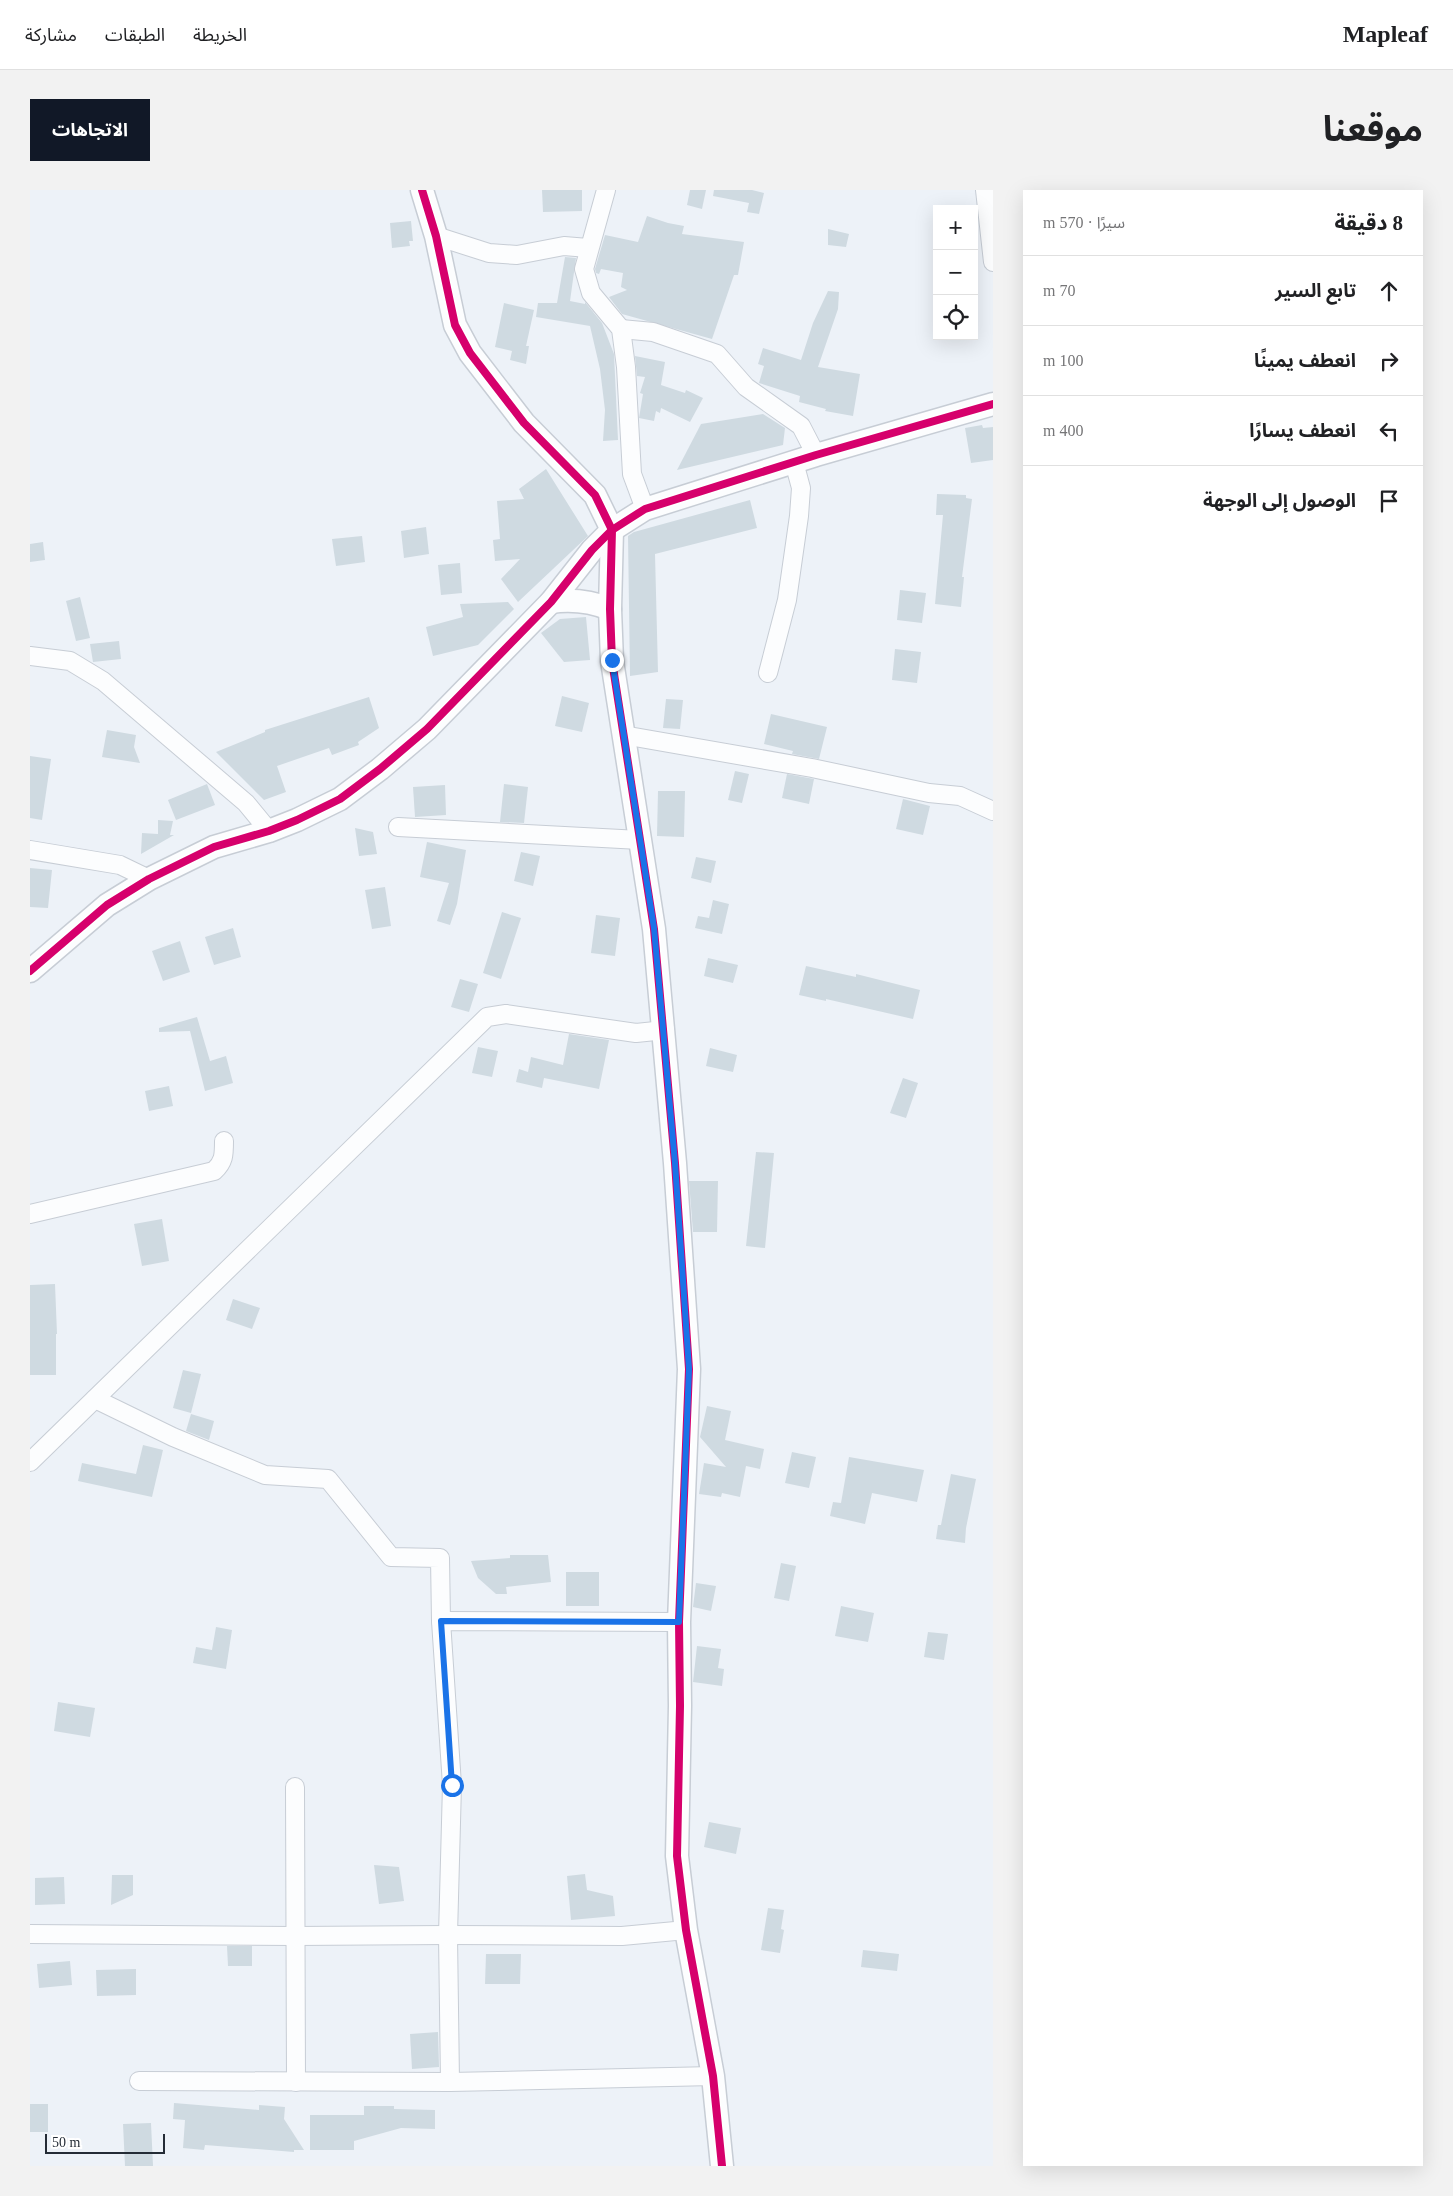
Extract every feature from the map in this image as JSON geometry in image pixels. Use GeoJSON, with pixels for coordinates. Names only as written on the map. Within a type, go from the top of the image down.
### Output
{"type":"FeatureCollection","features":[{"type":"Feature","properties":{"kind":"street"},"geometry":{"type":"LineString","coordinates":[[422,190],[436,236],[455,324],[470,353],[524,423],[596,495],[612,530],[610,609],[612,660],[654,928],[664,1030],[689,1369],[679,1622],[678,1856],[686,1930],[712,2076],[722,2166]]}},
{"type":"Feature","properties":{"kind":"street"},"geometry":{"type":"LineString","coordinates":[[606,190],[588,248],[584,269],[591,293],[621,329],[626,368],[632,474],[645,509]]}},
{"type":"Feature","properties":{"kind":"street"},"geometry":{"type":"LineString","coordinates":[[985,190],[993,262]]}},
{"type":"Feature","properties":{"kind":"street"},"geometry":{"type":"LineString","coordinates":[[436,236],[489,252],[518,254],[564,246],[588,248]]}},
{"type":"Feature","properties":{"kind":"street"},"geometry":{"type":"LineString","coordinates":[[621,329],[653,332],[717,354],[746,387],[801,426],[816,455]]}},
{"type":"Feature","properties":{"kind":"street"},"geometry":{"type":"LineString","coordinates":[[30,971],[107,905],[149,879],[214,847],[268,831],[340,799],[380,769],[427,729],[551,602],[592,550],[612,530],[645,509],[816,455],[993,404]]}},
{"type":"Feature","properties":{"kind":"street"},"geometry":{"type":"LineString","coordinates":[[768,673],[787,600],[799,516],[801,488],[794,462]]}},
{"type":"Feature","properties":{"kind":"street"},"geometry":{"type":"LineString","coordinates":[[551,602],[587,601],[610,609]]}},
{"type":"Feature","properties":{"kind":"street"},"geometry":{"type":"LineString","coordinates":[[30,656],[70,661],[103,681],[246,803],[268,831]]}},
{"type":"Feature","properties":{"kind":"street"},"geometry":{"type":"LineString","coordinates":[[623,735],[812,768],[929,793],[960,796],[993,811]]}},
{"type":"Feature","properties":{"kind":"street"},"geometry":{"type":"LineString","coordinates":[[398,827],[640,840]]}},
{"type":"Feature","properties":{"kind":"street"},"geometry":{"type":"LineString","coordinates":[[30,850],[120,865],[149,879]]}},
{"type":"Feature","properties":{"kind":"street"},"geometry":{"type":"LineString","coordinates":[[30,1462],[488,1017],[506,1014],[636,1033],[664,1030]]}},
{"type":"Feature","properties":{"kind":"street"},"geometry":{"type":"LineString","coordinates":[[30,1214],[214,1171],[221,1165],[224,1156],[224,1141]]}},
{"type":"Feature","properties":{"kind":"street"},"geometry":{"type":"LineString","coordinates":[[95,1399],[173,1437],[265,1476],[328,1479],[391,1557],[440,1558],[441,1621],[452,1785],[448,1935],[450,2082]]}},
{"type":"Feature","properties":{"kind":"street"},"geometry":{"type":"LineString","coordinates":[[441,1621],[679,1622]]}},
{"type":"Feature","properties":{"kind":"street"},"geometry":{"type":"LineString","coordinates":[[295,1787],[294,1936],[296,2082]]}},
{"type":"Feature","properties":{"kind":"street"},"geometry":{"type":"LineString","coordinates":[[30,1934],[622,1936],[686,1930]]}},
{"type":"Feature","properties":{"kind":"street"},"geometry":{"type":"LineString","coordinates":[[139,2081],[450,2082],[712,2076]]}},
{"type":"Feature","properties":{"kind":"building"},"geometry":{"type":"Polygon","coordinates":[[[542,190],[582,190],[582,211],[543,212],[542,190]]]}},
{"type":"Feature","properties":{"kind":"building"},"geometry":{"type":"Polygon","coordinates":[[[690,190],[706,190],[702,209],[687,205],[690,190]]]}},
{"type":"Feature","properties":{"kind":"building"},"geometry":{"type":"Polygon","coordinates":[[[714,190],[752,190],[764,193],[759,214],[747,212],[749,203],[713,196],[714,190]]]}},
{"type":"Feature","properties":{"kind":"building"},"geometry":{"type":"Polygon","coordinates":[[[647,216],[684,226],[682,234],[744,242],[738,275],[734,275],[712,339],[622,314],[609,297],[627,290],[621,287],[623,273],[601,269],[599,274],[596,273],[595,269],[605,235],[638,242],[647,216]]]}},
{"type":"Feature","properties":{"kind":"building"},"geometry":{"type":"Polygon","coordinates":[[[411,221],[413,241],[409,241],[410,246],[392,248],[390,223],[411,221]]]}},
{"type":"Feature","properties":{"kind":"building"},"geometry":{"type":"Polygon","coordinates":[[[828,229],[849,234],[846,247],[828,245],[828,229]]]}},
{"type":"Feature","properties":{"kind":"building"},"geometry":{"type":"Polygon","coordinates":[[[565,257],[576,258],[570,301],[585,304],[585,302],[602,323],[614,354],[618,440],[603,441],[605,410],[600,369],[590,326],[536,317],[538,303],[557,303],[565,257]]]}},
{"type":"Feature","properties":{"kind":"building"},"geometry":{"type":"Polygon","coordinates":[[[828,291],[839,292],[838,309],[818,367],[860,374],[853,416],[825,411],[826,409],[799,402],[800,396],[759,383],[764,366],[758,364],[763,348],[801,360],[813,323],[828,291]]]}},
{"type":"Feature","properties":{"kind":"building"},"geometry":{"type":"Polygon","coordinates":[[[504,303],[534,310],[526,346],[529,346],[526,364],[510,360],[512,351],[495,347],[504,303]]]}},
{"type":"Feature","properties":{"kind":"building"},"geometry":{"type":"Polygon","coordinates":[[[635,356],[665,362],[661,385],[685,393],[686,390],[703,398],[690,422],[661,408],[660,413],[656,411],[654,421],[639,418],[643,394],[640,393],[645,377],[637,376],[635,356]]]}},
{"type":"Feature","properties":{"kind":"building"},"geometry":{"type":"Polygon","coordinates":[[[763,414],[785,428],[783,445],[677,470],[701,424],[763,414]]]}},
{"type":"Feature","properties":{"kind":"building"},"geometry":{"type":"Polygon","coordinates":[[[982,425],[983,428],[993,427],[993,460],[971,463],[965,428],[982,425]]]}},
{"type":"Feature","properties":{"kind":"building"},"geometry":{"type":"Polygon","coordinates":[[[546,469],[588,536],[518,602],[501,579],[520,559],[495,561],[493,540],[500,539],[497,501],[524,499],[519,489],[546,469]]]}},
{"type":"Feature","properties":{"kind":"building"},"geometry":{"type":"Polygon","coordinates":[[[937,494],[966,495],[966,498],[972,499],[962,577],[964,577],[961,607],[935,604],[943,515],[936,515],[937,494]]]}},
{"type":"Feature","properties":{"kind":"building"},"geometry":{"type":"Polygon","coordinates":[[[750,500],[757,528],[655,554],[658,672],[630,676],[628,536],[634,532],[750,500]]]}},
{"type":"Feature","properties":{"kind":"building"},"geometry":{"type":"Polygon","coordinates":[[[426,527],[429,554],[404,558],[401,531],[426,527]]]}},
{"type":"Feature","properties":{"kind":"building"},"geometry":{"type":"Polygon","coordinates":[[[362,536],[365,562],[336,566],[332,539],[362,536]]]}},
{"type":"Feature","properties":{"kind":"building"},"geometry":{"type":"Polygon","coordinates":[[[43,542],[45,560],[30,562],[30,544],[43,542]]]}},
{"type":"Feature","properties":{"kind":"building"},"geometry":{"type":"Polygon","coordinates":[[[460,563],[462,593],[441,595],[438,565],[460,563]]]}},
{"type":"Feature","properties":{"kind":"building"},"geometry":{"type":"Polygon","coordinates":[[[900,590],[926,593],[922,623],[897,620],[900,590]]]}},
{"type":"Feature","properties":{"kind":"building"},"geometry":{"type":"Polygon","coordinates":[[[80,597],[90,638],[76,641],[66,601],[80,597]]]}},
{"type":"Feature","properties":{"kind":"building"},"geometry":{"type":"Polygon","coordinates":[[[508,602],[514,609],[478,645],[433,656],[426,627],[463,617],[460,604],[508,602]]]}},
{"type":"Feature","properties":{"kind":"building"},"geometry":{"type":"Polygon","coordinates":[[[586,617],[590,660],[564,662],[541,633],[560,619],[586,617]]]}},
{"type":"Feature","properties":{"kind":"building"},"geometry":{"type":"Polygon","coordinates":[[[119,641],[121,659],[93,662],[90,644],[119,641]]]}},
{"type":"Feature","properties":{"kind":"building"},"geometry":{"type":"Polygon","coordinates":[[[895,649],[921,652],[917,683],[892,680],[895,649]]]}},
{"type":"Feature","properties":{"kind":"building"},"geometry":{"type":"Polygon","coordinates":[[[562,696],[589,703],[582,732],[555,726],[562,696]]]}},
{"type":"Feature","properties":{"kind":"building"},"geometry":{"type":"Polygon","coordinates":[[[369,697],[379,728],[358,742],[359,745],[332,755],[329,748],[277,766],[286,792],[264,800],[216,752],[265,732],[265,730],[369,697]]]}},
{"type":"Feature","properties":{"kind":"building"},"geometry":{"type":"Polygon","coordinates":[[[666,699],[683,700],[680,729],[663,728],[666,699]]]}},
{"type":"Feature","properties":{"kind":"building"},"geometry":{"type":"Polygon","coordinates":[[[771,714],[827,727],[819,759],[792,754],[793,751],[764,744],[771,714]]]}},
{"type":"Feature","properties":{"kind":"building"},"geometry":{"type":"Polygon","coordinates":[[[107,730],[136,735],[134,747],[140,763],[102,757],[107,730]]]}},
{"type":"Feature","properties":{"kind":"building"},"geometry":{"type":"Polygon","coordinates":[[[30,756],[51,759],[42,820],[30,818],[30,756]]]}},
{"type":"Feature","properties":{"kind":"building"},"geometry":{"type":"Polygon","coordinates":[[[735,771],[749,774],[742,803],[728,800],[735,771]]]}},
{"type":"Feature","properties":{"kind":"building"},"geometry":{"type":"Polygon","coordinates":[[[787,774],[814,779],[809,804],[782,798],[787,774]]]}},
{"type":"Feature","properties":{"kind":"building"},"geometry":{"type":"Polygon","coordinates":[[[207,784],[215,805],[176,820],[168,800],[207,784]]]}},
{"type":"Feature","properties":{"kind":"building"},"geometry":{"type":"Polygon","coordinates":[[[504,784],[528,787],[524,823],[500,822],[504,784]]]}},
{"type":"Feature","properties":{"kind":"building"},"geometry":{"type":"Polygon","coordinates":[[[445,785],[446,815],[415,817],[413,787],[445,785]]]}},
{"type":"Feature","properties":{"kind":"building"},"geometry":{"type":"Polygon","coordinates":[[[658,791],[685,791],[684,837],[657,836],[658,791]]]}},
{"type":"Feature","properties":{"kind":"building"},"geometry":{"type":"Polygon","coordinates":[[[903,799],[930,806],[923,835],[896,829],[903,799]]]}},
{"type":"Feature","properties":{"kind":"building"},"geometry":{"type":"Polygon","coordinates":[[[158,820],[173,821],[170,835],[174,835],[141,854],[142,833],[158,834],[158,820]]]}},
{"type":"Feature","properties":{"kind":"building"},"geometry":{"type":"Polygon","coordinates":[[[355,828],[373,832],[377,854],[359,856],[355,828]]]}},
{"type":"Feature","properties":{"kind":"building"},"geometry":{"type":"Polygon","coordinates":[[[427,842],[466,850],[457,904],[450,925],[437,921],[449,883],[420,877],[427,842]]]}},
{"type":"Feature","properties":{"kind":"building"},"geometry":{"type":"Polygon","coordinates":[[[521,852],[540,856],[533,886],[514,881],[521,852]]]}},
{"type":"Feature","properties":{"kind":"building"},"geometry":{"type":"Polygon","coordinates":[[[696,857],[716,861],[711,883],[691,878],[696,857]]]}},
{"type":"Feature","properties":{"kind":"building"},"geometry":{"type":"Polygon","coordinates":[[[30,868],[52,870],[48,908],[30,907],[30,868]]]}},
{"type":"Feature","properties":{"kind":"building"},"geometry":{"type":"Polygon","coordinates":[[[385,887],[391,926],[372,929],[365,890],[385,887]]]}},
{"type":"Feature","properties":{"kind":"building"},"geometry":{"type":"Polygon","coordinates":[[[713,900],[729,904],[722,934],[695,928],[698,916],[709,918],[713,900]]]}},
{"type":"Feature","properties":{"kind":"building"},"geometry":{"type":"Polygon","coordinates":[[[502,912],[521,918],[501,979],[483,973],[502,912]]]}},
{"type":"Feature","properties":{"kind":"building"},"geometry":{"type":"Polygon","coordinates":[[[596,915],[620,918],[615,956],[591,953],[596,915]]]}},
{"type":"Feature","properties":{"kind":"building"},"geometry":{"type":"Polygon","coordinates":[[[233,928],[241,957],[214,965],[205,937],[233,928]]]}},
{"type":"Feature","properties":{"kind":"building"},"geometry":{"type":"Polygon","coordinates":[[[180,941],[190,972],[163,981],[152,951],[180,941]]]}},
{"type":"Feature","properties":{"kind":"building"},"geometry":{"type":"Polygon","coordinates":[[[708,958],[738,965],[733,983],[704,976],[708,958]]]}},
{"type":"Feature","properties":{"kind":"building"},"geometry":{"type":"Polygon","coordinates":[[[806,966],[856,977],[856,974],[920,990],[913,1019],[826,999],[826,1001],[799,995],[806,966]]]}},
{"type":"Feature","properties":{"kind":"building"},"geometry":{"type":"Polygon","coordinates":[[[460,979],[478,984],[469,1012],[451,1007],[460,979]]]}},
{"type":"Feature","properties":{"kind":"building"},"geometry":{"type":"Polygon","coordinates":[[[197,1017],[210,1061],[226,1056],[233,1083],[205,1091],[190,1031],[159,1032],[159,1028],[197,1017]]]}},
{"type":"Feature","properties":{"kind":"building"},"geometry":{"type":"Polygon","coordinates":[[[569,1034],[609,1040],[599,1089],[544,1078],[542,1088],[516,1082],[519,1069],[528,1072],[531,1057],[563,1065],[569,1034]]]}},
{"type":"Feature","properties":{"kind":"building"},"geometry":{"type":"Polygon","coordinates":[[[478,1047],[498,1051],[492,1077],[472,1073],[478,1047]]]}},
{"type":"Feature","properties":{"kind":"building"},"geometry":{"type":"Polygon","coordinates":[[[710,1048],[737,1055],[733,1072],[706,1066],[710,1048]]]}},
{"type":"Feature","properties":{"kind":"building"},"geometry":{"type":"Polygon","coordinates":[[[903,1078],[918,1083],[906,1118],[890,1113],[903,1078]]]}},
{"type":"Feature","properties":{"kind":"building"},"geometry":{"type":"Polygon","coordinates":[[[169,1086],[173,1106],[149,1111],[145,1091],[169,1086]]]}},
{"type":"Feature","properties":{"kind":"building"},"geometry":{"type":"Polygon","coordinates":[[[756,1152],[774,1153],[765,1248],[746,1246],[756,1152]]]}},
{"type":"Feature","properties":{"kind":"building"},"geometry":{"type":"Polygon","coordinates":[[[689,1181],[718,1181],[717,1232],[693,1232],[689,1181]]]}},
{"type":"Feature","properties":{"kind":"building"},"geometry":{"type":"Polygon","coordinates":[[[162,1219],[169,1261],[142,1266],[134,1224],[162,1219]]]}},
{"type":"Feature","properties":{"kind":"building"},"geometry":{"type":"Polygon","coordinates":[[[55,1284],[56,1375],[30,1375],[30,1285],[55,1284]]]}},
{"type":"Feature","properties":{"kind":"building"},"geometry":{"type":"Polygon","coordinates":[[[233,1299],[260,1308],[252,1329],[226,1320],[233,1299]]]}},
{"type":"Feature","properties":{"kind":"building"},"geometry":{"type":"Polygon","coordinates":[[[183,1370],[201,1374],[191,1413],[173,1408],[183,1370]]]}},
{"type":"Feature","properties":{"kind":"building"},"geometry":{"type":"Polygon","coordinates":[[[707,1406],[731,1411],[725,1440],[764,1449],[760,1469],[746,1466],[740,1497],[722,1493],[721,1497],[699,1494],[704,1463],[726,1467],[700,1437],[707,1406]]]}},
{"type":"Feature","properties":{"kind":"building"},"geometry":{"type":"Polygon","coordinates":[[[191,1414],[214,1421],[209,1440],[186,1431],[191,1414]]]}},
{"type":"Feature","properties":{"kind":"building"},"geometry":{"type":"Polygon","coordinates":[[[143,1445],[163,1450],[152,1497],[78,1481],[82,1463],[136,1474],[143,1445]]]}},
{"type":"Feature","properties":{"kind":"building"},"geometry":{"type":"Polygon","coordinates":[[[792,1452],[816,1457],[809,1488],[785,1483],[792,1452]]]}},
{"type":"Feature","properties":{"kind":"building"},"geometry":{"type":"Polygon","coordinates":[[[849,1457],[924,1470],[917,1502],[872,1493],[865,1524],[830,1516],[833,1502],[841,1503],[849,1457]]]}},
{"type":"Feature","properties":{"kind":"building"},"geometry":{"type":"Polygon","coordinates":[[[951,1474],[976,1479],[966,1528],[965,1543],[936,1539],[938,1525],[941,1525],[951,1474]]]}},
{"type":"Feature","properties":{"kind":"building"},"geometry":{"type":"Polygon","coordinates":[[[510,1555],[548,1555],[551,1582],[506,1587],[507,1594],[496,1594],[478,1578],[471,1561],[510,1558],[510,1555]]]}},
{"type":"Feature","properties":{"kind":"building"},"geometry":{"type":"Polygon","coordinates":[[[781,1563],[796,1566],[789,1601],[774,1598],[781,1563]]]}},
{"type":"Feature","properties":{"kind":"building"},"geometry":{"type":"Polygon","coordinates":[[[566,1572],[599,1572],[599,1606],[566,1606],[566,1572]]]}},
{"type":"Feature","properties":{"kind":"building"},"geometry":{"type":"Polygon","coordinates":[[[696,1583],[716,1586],[711,1611],[693,1607],[696,1583]]]}},
{"type":"Feature","properties":{"kind":"building"},"geometry":{"type":"Polygon","coordinates":[[[841,1606],[874,1613],[868,1642],[835,1636],[841,1606]]]}},
{"type":"Feature","properties":{"kind":"building"},"geometry":{"type":"Polygon","coordinates":[[[216,1627],[232,1630],[226,1669],[193,1663],[196,1647],[212,1650],[216,1627]]]}},
{"type":"Feature","properties":{"kind":"building"},"geometry":{"type":"Polygon","coordinates":[[[928,1632],[948,1634],[944,1660],[924,1657],[928,1632]]]}},
{"type":"Feature","properties":{"kind":"building"},"geometry":{"type":"Polygon","coordinates":[[[697,1646],[721,1649],[718,1668],[724,1669],[722,1686],[693,1682],[697,1646]]]}},
{"type":"Feature","properties":{"kind":"building"},"geometry":{"type":"Polygon","coordinates":[[[58,1702],[95,1708],[90,1737],[54,1731],[58,1702]]]}},
{"type":"Feature","properties":{"kind":"building"},"geometry":{"type":"Polygon","coordinates":[[[709,1822],[741,1828],[736,1854],[704,1847],[709,1822]]]}},
{"type":"Feature","properties":{"kind":"building"},"geometry":{"type":"Polygon","coordinates":[[[374,1865],[399,1867],[404,1901],[379,1904],[374,1865]]]}},
{"type":"Feature","properties":{"kind":"building"},"geometry":{"type":"Polygon","coordinates":[[[585,1874],[587,1890],[613,1896],[615,1916],[571,1920],[567,1876],[585,1874]]]}},
{"type":"Feature","properties":{"kind":"building"},"geometry":{"type":"Polygon","coordinates":[[[112,1875],[133,1875],[133,1895],[111,1905],[112,1875]]]}},
{"type":"Feature","properties":{"kind":"building"},"geometry":{"type":"Polygon","coordinates":[[[64,1877],[65,1904],[35,1905],[35,1878],[64,1877]]]}},
{"type":"Feature","properties":{"kind":"building"},"geometry":{"type":"Polygon","coordinates":[[[768,1908],[784,1910],[781,1929],[784,1930],[780,1953],[761,1950],[768,1908]]]}},
{"type":"Feature","properties":{"kind":"building"},"geometry":{"type":"Polygon","coordinates":[[[227,1946],[252,1946],[252,1966],[228,1966],[227,1946]]]}},
{"type":"Feature","properties":{"kind":"building"},"geometry":{"type":"Polygon","coordinates":[[[863,1950],[899,1954],[897,1971],[861,1967],[863,1950]]]}},
{"type":"Feature","properties":{"kind":"building"},"geometry":{"type":"Polygon","coordinates":[[[486,1954],[521,1954],[520,1984],[485,1984],[486,1954]]]}},
{"type":"Feature","properties":{"kind":"building"},"geometry":{"type":"Polygon","coordinates":[[[70,1961],[72,1985],[39,1988],[37,1964],[70,1961]]]}},
{"type":"Feature","properties":{"kind":"building"},"geometry":{"type":"Polygon","coordinates":[[[136,1969],[136,1995],[97,1996],[96,1970],[136,1969]]]}},
{"type":"Feature","properties":{"kind":"building"},"geometry":{"type":"Polygon","coordinates":[[[438,2032],[439,2067],[412,2069],[410,2034],[438,2032]]]}},
{"type":"Feature","properties":{"kind":"building"},"geometry":{"type":"Polygon","coordinates":[[[174,2103],[259,2110],[259,2105],[285,2107],[284,2119],[304,2150],[294,2150],[294,2152],[205,2145],[204,2150],[183,2148],[185,2120],[173,2119],[174,2103]]]}},
{"type":"Feature","properties":{"kind":"building"},"geometry":{"type":"Polygon","coordinates":[[[30,2104],[48,2104],[48,2132],[30,2132],[30,2104]]]}},
{"type":"Feature","properties":{"kind":"building"},"geometry":{"type":"Polygon","coordinates":[[[364,2106],[394,2106],[394,2109],[435,2110],[435,2129],[401,2128],[354,2141],[354,2150],[310,2150],[310,2115],[364,2115],[364,2106]]]}},
{"type":"Feature","properties":{"kind":"building"},"geometry":{"type":"Polygon","coordinates":[[[151,2123],[153,2166],[125,2166],[123,2124],[151,2123]]]}},
{"type":"Feature","properties":{"kind":"cycle path"},"geometry":{"type":"LineString","coordinates":[[422,190],[436,236],[455,325],[470,353],[524,423],[595,495],[612,530],[610,609],[612,661],[654,929],[675,1163],[689,1369],[679,1622],[680,1706],[677,1856],[686,1930],[713,2076],[722,2166]]}},
{"type":"Feature","properties":{"kind":"cycle path"},"geometry":{"type":"LineString","coordinates":[[30,971],[107,905],[149,879],[214,847],[269,831],[297,820],[340,799],[380,769],[427,729],[551,602],[592,550],[612,530],[645,509],[816,455],[993,404]]}},
{"type":"Feature","properties":{"kind":"route"},"geometry":{"type":"LineString","coordinates":[[452,1785],[441,1621],[679,1622],[689,1369],[675,1163],[654,928],[612,660]]}}]}
